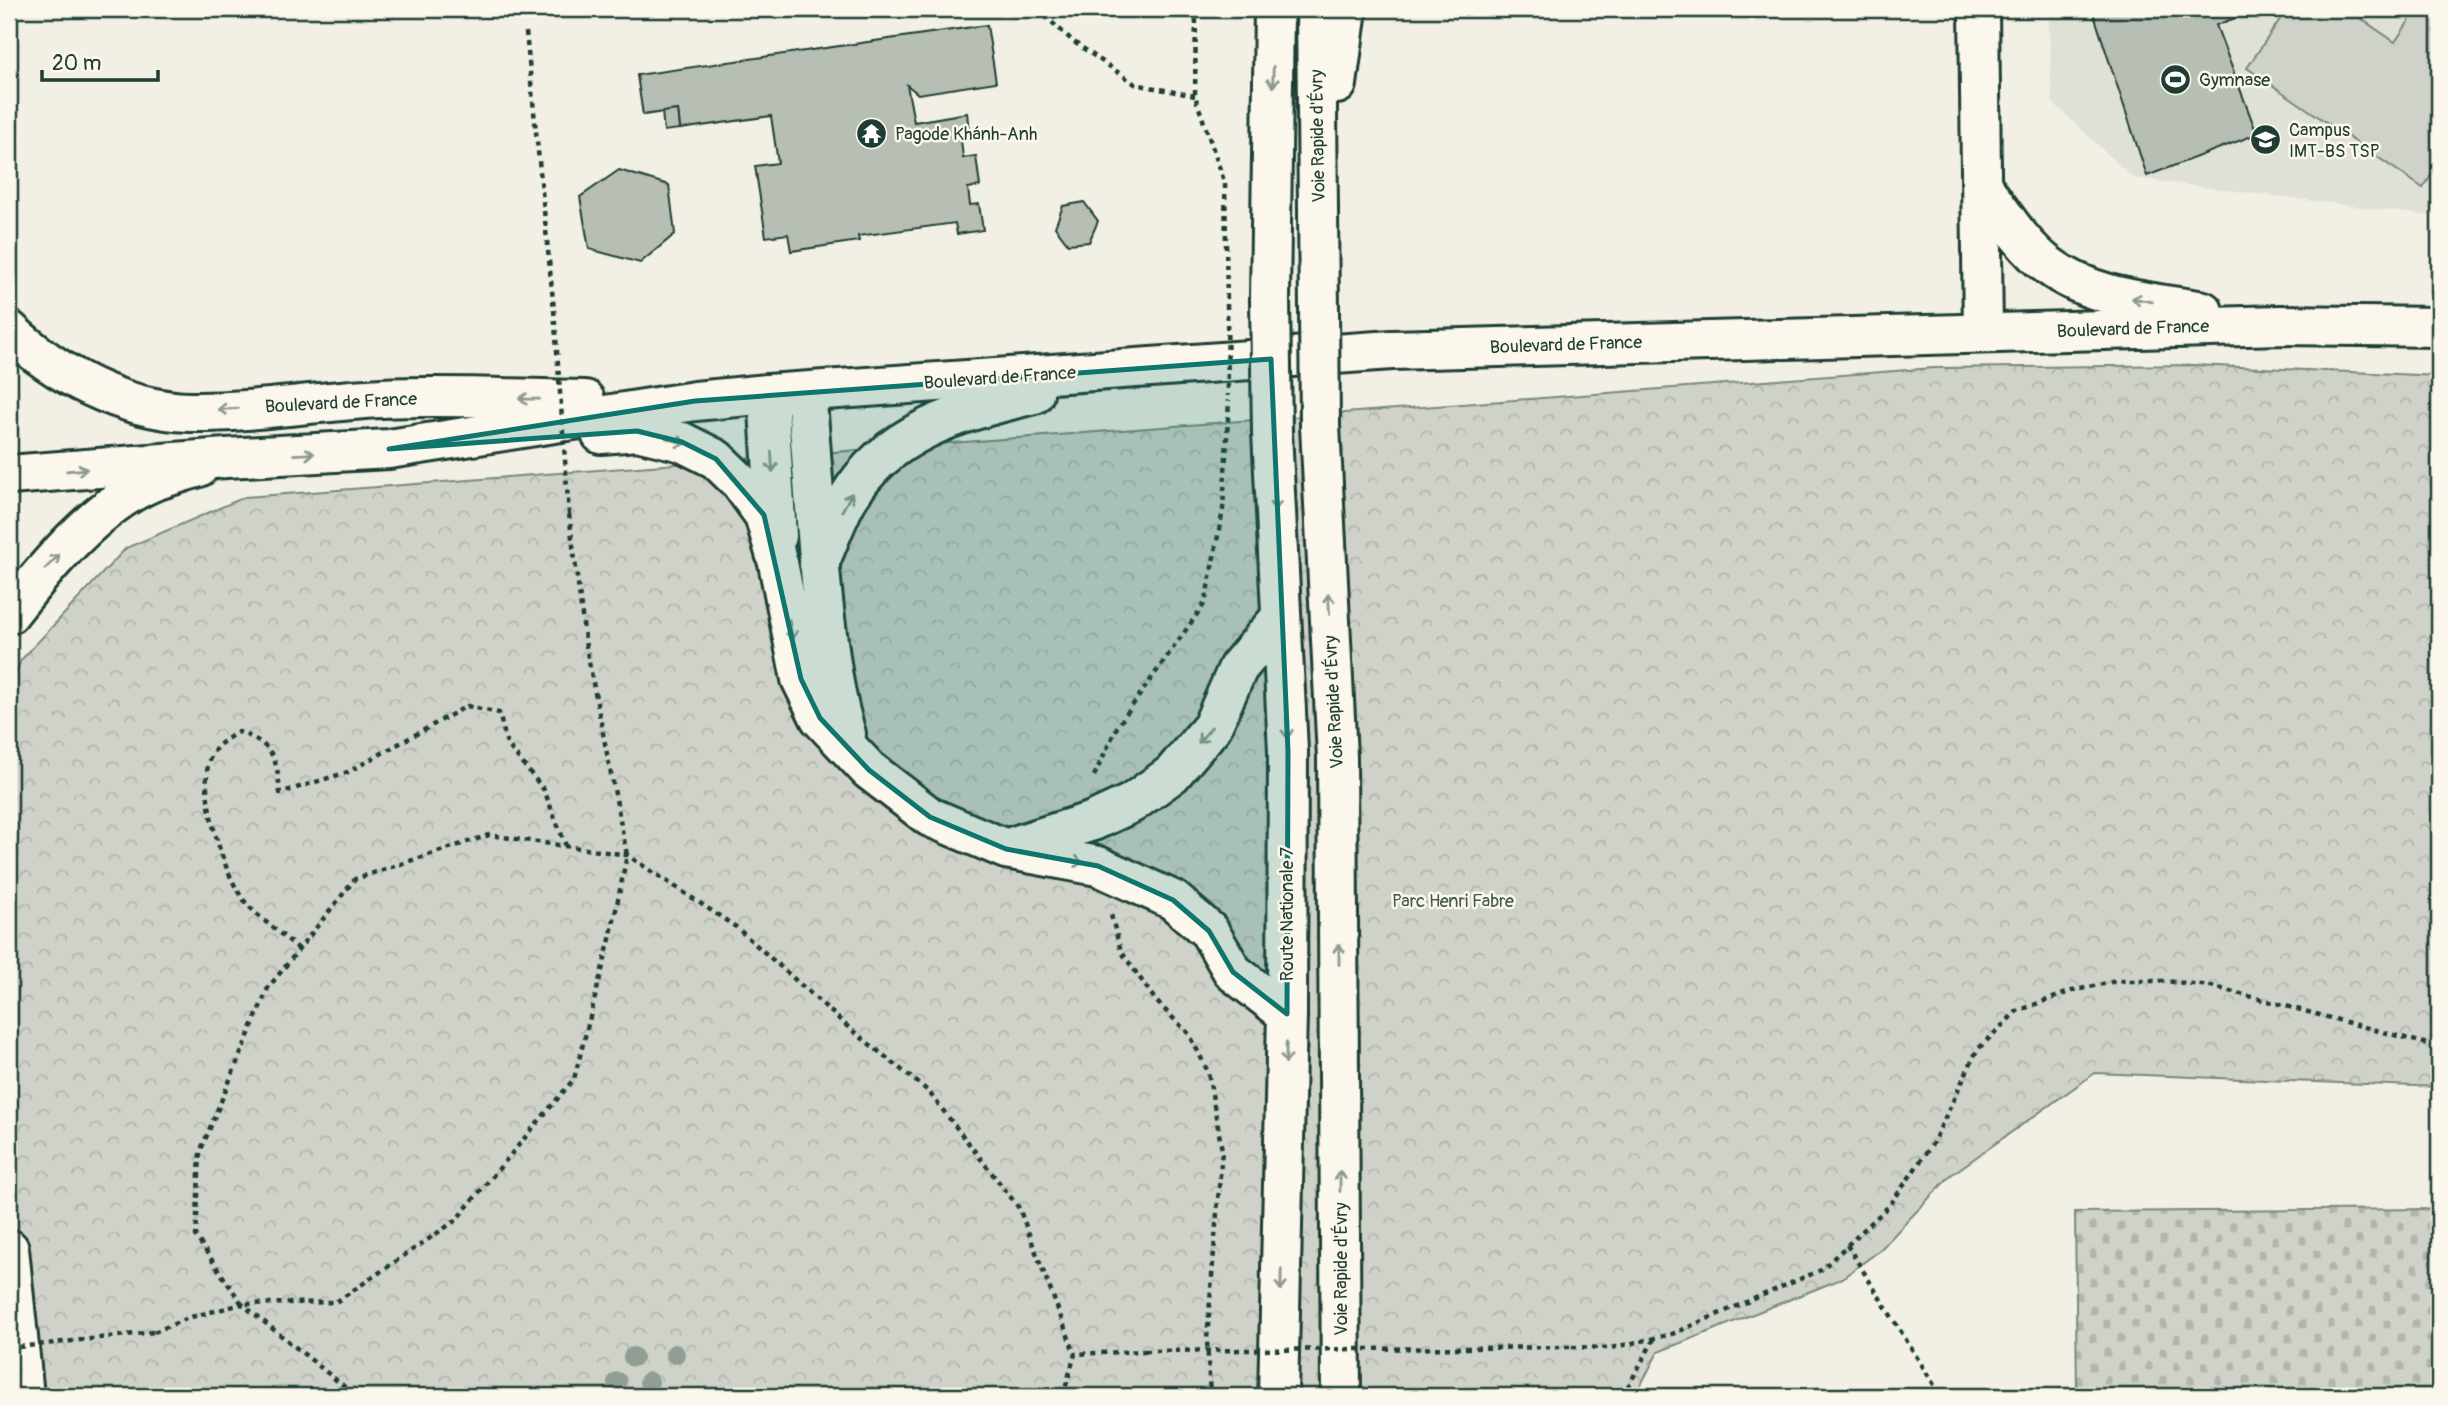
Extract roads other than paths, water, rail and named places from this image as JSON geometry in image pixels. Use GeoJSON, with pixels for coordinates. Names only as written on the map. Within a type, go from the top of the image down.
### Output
{"type":"FeatureCollection","features":[{"type":"Feature","properties":{"kind":"main road","name":"Route Nationale 7"},"geometry":{"type":"LineString","coordinates":[[1275,9],[1270,300],[1272,432],[1288,751],[1287,1014],[1278,1396]]}},
{"type":"Feature","properties":{"kind":"main road","name":"Voie Rapide d'Évry"},"geometry":{"type":"LineString","coordinates":[[1316,9],[1320,426],[1337,757],[1341,1396]]}},
{"type":"Feature","properties":{"kind":"main road"},"geometry":{"type":"LineString","coordinates":[[1320,257],[1346,9]]}},
{"type":"Feature","properties":{"kind":"main road"},"geometry":{"type":"LineString","coordinates":[[1979,9],[1983,333]]}},
{"type":"Feature","properties":{"kind":"main road"},"geometry":{"type":"LineString","coordinates":[[1983,187],[2015,232],[2049,266],[2095,291],[2281,325]]}},
{"type":"Feature","properties":{"kind":"main road","name":"Boulevard de France"},"geometry":{"type":"LineString","coordinates":[[9,475],[226,458],[389,449],[695,401],[768,394],[1392,350],[2281,325],[2439,327]]}},
{"type":"Feature","properties":{"kind":"main road","name":"Boulevard de France"},"geometry":{"type":"LineString","coordinates":[[9,330],[37,357],[85,384],[136,402],[188,412],[383,398],[695,401]]}},
{"type":"Feature","properties":{"kind":"main road"},"geometry":{"type":"LineString","coordinates":[[819,564],[847,499],[871,468],[917,432],[956,414],[1135,368]]}},
{"type":"Feature","properties":{"kind":"main road"},"geometry":{"type":"LineString","coordinates":[[806,392],[819,564],[835,694],[851,749]]}},
{"type":"Feature","properties":{"kind":"main road"},"geometry":{"type":"LineString","coordinates":[[768,394],[778,563]]}},
{"type":"Feature","properties":{"kind":"main road"},"geometry":{"type":"LineString","coordinates":[[389,449],[637,431],[682,442],[716,459],[740,482],[764,515],[778,563],[801,679],[820,718],[869,770],[930,817],[1006,849],[1098,866],[1174,900],[1209,931],[1233,972],[1287,1014]]}},
{"type":"Feature","properties":{"kind":"main road"},"geometry":{"type":"LineString","coordinates":[[9,614],[42,571],[92,522],[150,483],[226,458]]}},
{"type":"Feature","properties":{"kind":"main road"},"geometry":{"type":"LineString","coordinates":[[1006,849],[1093,821],[1132,803],[1172,774],[1212,727],[1238,668],[1281,617]]}},
{"type":"Feature","properties":{"kind":"main road"},"geometry":{"type":"LineString","coordinates":[[9,1249],[24,1396]]}},
{"type":"Feature","properties":{"kind":"place","name":"Gymnase"},"geometry":{"type":"Point","coordinates":[2176,80]}},
{"type":"Feature","properties":{"kind":"place","name":"Pagode Khánh-Anh"},"geometry":{"type":"Point","coordinates":[872,134]}},
{"type":"Feature","properties":{"kind":"place","name":"Campus IMT-BS TSP"},"geometry":{"type":"Point","coordinates":[2266,140]}},
{"type":"Feature","properties":{"kind":"park label","name":"Parc Henri Fabre"},"geometry":{"type":"Point","coordinates":[1453,901]}}]}
